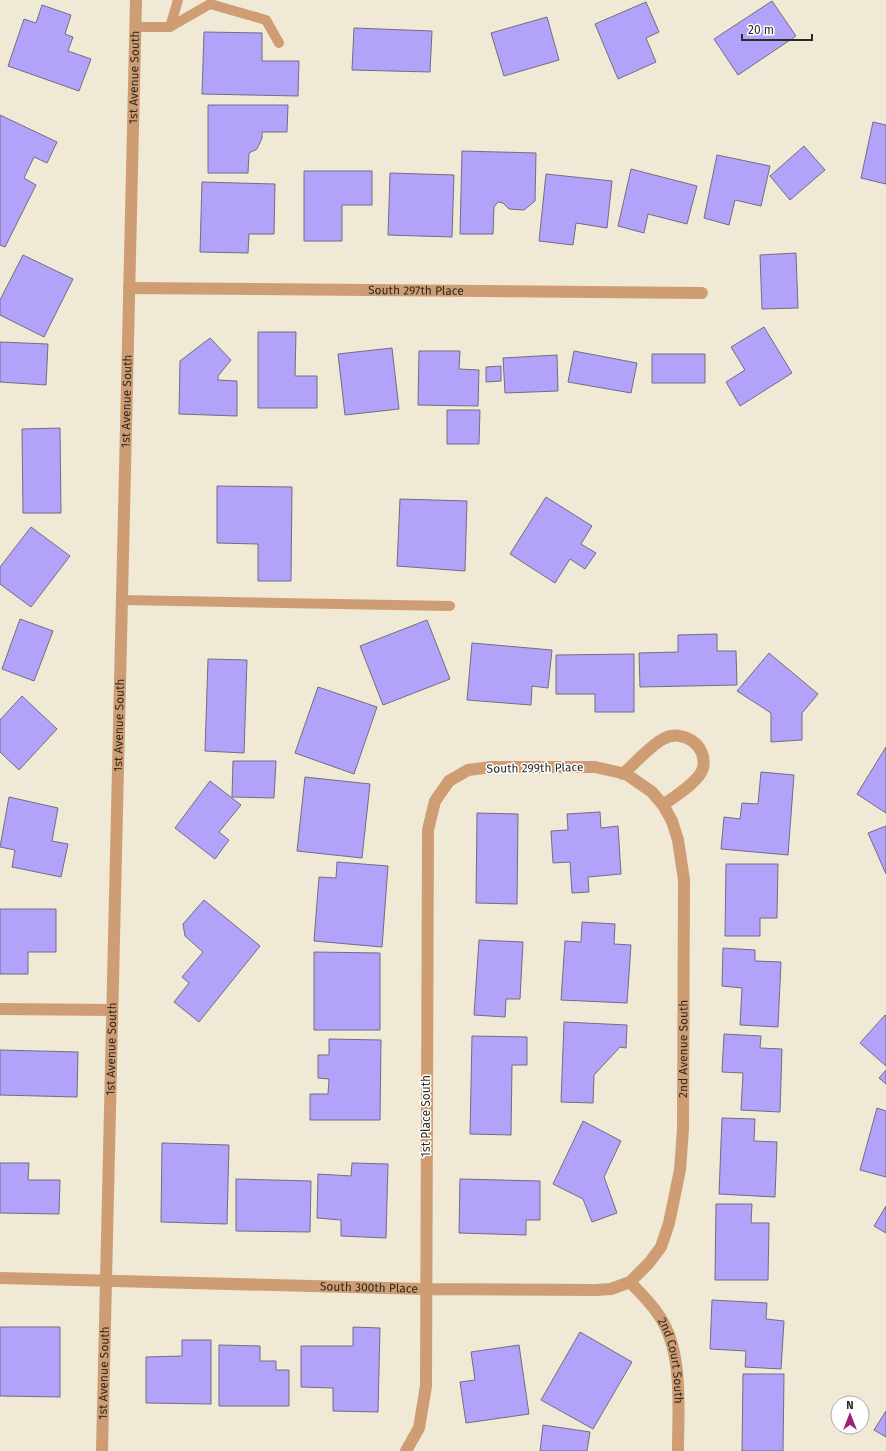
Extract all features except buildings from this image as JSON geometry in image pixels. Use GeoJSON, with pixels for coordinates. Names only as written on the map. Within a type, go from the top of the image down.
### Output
{"type":"FeatureCollection","features":[{"type":"Feature","properties":{"kind":"street","name":"1st Avenue South"},"geometry":{"type":"LineString","coordinates":[[102,1451],[136,0]]}},
{"type":"Feature","properties":{"kind":"street","name":"South 297th Place"},"geometry":{"type":"LineString","coordinates":[[129,288],[702,293]]}},
{"type":"Feature","properties":{"kind":"street"},"geometry":{"type":"LineString","coordinates":[[623,774],[662,739],[680,735],[688,738],[696,744],[702,755],[703,768],[697,779],[663,805]]}},
{"type":"Feature","properties":{"kind":"street","name":"South 299th Place"},"geometry":{"type":"LineString","coordinates":[[449,781],[468,770],[491,767],[595,767],[623,774],[652,792]]}},
{"type":"Feature","properties":{"kind":"street","name":"1st Place South"},"geometry":{"type":"LineString","coordinates":[[406,1451],[419,1428],[425,1402],[427,1370],[425,1289],[428,830],[435,801],[449,781]]}},
{"type":"Feature","properties":{"kind":"street","name":"2nd Avenue South"},"geometry":{"type":"LineString","coordinates":[[630,1282],[650,1264],[661,1247],[671,1216],[681,1163],[684,1090],[684,880],[678,840],[672,821],[663,805],[652,792]]}},
{"type":"Feature","properties":{"kind":"street"},"geometry":{"type":"LineString","coordinates":[[0,1009],[112,1010]]}},
{"type":"Feature","properties":{"kind":"street","name":"South 300th Place"},"geometry":{"type":"LineString","coordinates":[[0,1278],[425,1289],[596,1290],[620,1287],[630,1282]]}},
{"type":"Feature","properties":{"kind":"street","name":"2nd Court South"},"geometry":{"type":"LineString","coordinates":[[630,1282],[658,1314],[672,1349],[678,1384],[678,1451]]}},
{"type":"Feature","properties":{"kind":"lane"},"geometry":{"type":"LineString","coordinates":[[170,27],[178,0]]}},
{"type":"Feature","properties":{"kind":"lane"},"geometry":{"type":"LineString","coordinates":[[135,27],[170,27],[210,4],[266,20],[280,44]]}},
{"type":"Feature","properties":{"kind":"lane"},"geometry":{"type":"LineString","coordinates":[[122,600],[450,606]]}}]}
